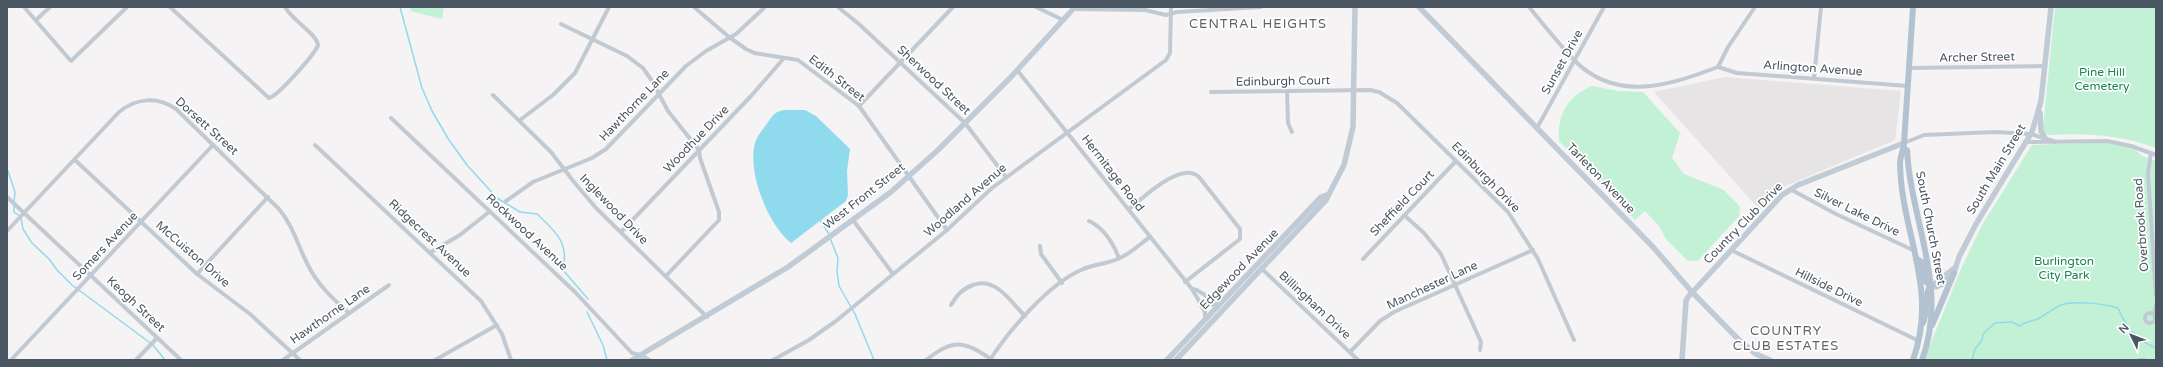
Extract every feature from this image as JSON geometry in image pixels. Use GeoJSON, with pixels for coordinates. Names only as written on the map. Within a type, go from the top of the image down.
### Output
{"type":"FeatureCollection","features":[{"type":"Feature","properties":{"kind":"main road","name":"South Church Street"},"geometry":{"type":"LineString","coordinates":[[1913,7],[1904,146],[1901,152],[1902,186],[1916,251],[1923,302],[1922,326],[1913,360]]}},
{"type":"Feature","properties":{"kind":"main road","name":"South Church Street"},"geometry":{"type":"LineString","coordinates":[[1904,146],[1907,150],[1911,192],[1932,285],[1930,330],[1922,360]]}},
{"type":"Feature","properties":{"kind":"main road"},"geometry":{"type":"LineString","coordinates":[[1917,259],[1922,262],[1926,282],[1932,285],[1928,290],[1926,316],[1922,326]]}},
{"type":"Feature","properties":{"kind":"main road"},"geometry":{"type":"LineString","coordinates":[[1930,330],[1955,270]]}},
{"type":"Feature","properties":{"kind":"street"},"geometry":{"type":"LineString","coordinates":[[24,7],[71,61],[127,7]]}},
{"type":"Feature","properties":{"kind":"street"},"geometry":{"type":"LineString","coordinates":[[36,20],[50,7]]}},
{"type":"Feature","properties":{"kind":"street"},"geometry":{"type":"LineString","coordinates":[[170,7],[194,27],[265,96],[269,98],[278,93],[313,54],[318,45],[314,38],[289,14],[285,7]]}},
{"type":"Feature","properties":{"kind":"street"},"geometry":{"type":"LineString","coordinates":[[520,120],[570,78],[579,66],[609,7]]}},
{"type":"Feature","properties":{"kind":"street","name":"Edith Street"},"geometry":{"type":"LineString","coordinates":[[694,7],[729,37],[754,53],[798,60],[859,106],[947,230]]}},
{"type":"Feature","properties":{"kind":"street","name":"Hawthorne Lane"},"geometry":{"type":"LineString","coordinates":[[506,201],[533,182],[564,168],[592,158],[606,149],[696,58],[746,27],[765,7]]}},
{"type":"Feature","properties":{"kind":"street","name":"Sherwood Street"},"geometry":{"type":"LineString","coordinates":[[838,7],[860,24],[965,123],[1006,177]]}},
{"type":"Feature","properties":{"kind":"street"},"geometry":{"type":"LineString","coordinates":[[859,106],[953,7]]}},
{"type":"Feature","properties":{"kind":"street"},"geometry":{"type":"LineString","coordinates":[[1036,7],[1063,20]]}},
{"type":"Feature","properties":{"kind":"street","name":"Woodland Avenue"},"geometry":{"type":"LineString","coordinates":[[773,360],[822,331],[947,230],[1006,177],[1166,60],[1170,53],[1171,7]]}},
{"type":"Feature","properties":{"kind":"street"},"geometry":{"type":"LineString","coordinates":[[1075,8],[1145,10],[1166,15],[1261,7]]}},
{"type":"Feature","properties":{"kind":"street","name":"Edgewood Avenue"},"geometry":{"type":"LineString","coordinates":[[1167,360],[1206,319],[1226,303],[1262,269],[1326,200],[1348,154],[1354,127],[1355,90],[1353,31],[1355,7]]}},
{"type":"Feature","properties":{"kind":"street","name":"Tarleton Avenue"},"geometry":{"type":"LineString","coordinates":[[1419,7],[1653,247],[1692,292],[1748,348],[1770,360]]}},
{"type":"Feature","properties":{"kind":"street"},"geometry":{"type":"LineString","coordinates":[[1530,7],[1574,60],[1591,73],[1606,81],[1644,87],[1675,82],[1718,67],[1728,47],[1755,7]]}},
{"type":"Feature","properties":{"kind":"street","name":"Sunset Drive"},"geometry":{"type":"LineString","coordinates":[[1537,128],[1604,7]]}},
{"type":"Feature","properties":{"kind":"street"},"geometry":{"type":"LineString","coordinates":[[1814,78],[1821,7]]}},
{"type":"Feature","properties":{"kind":"street","name":"South Main Street"},"geometry":{"type":"LineString","coordinates":[[1932,285],[1936,287],[1941,286],[1955,270],[1976,224],[2031,134],[2040,107],[2051,7]]}},
{"type":"Feature","properties":{"kind":"street","name":"West Front Street"},"geometry":{"type":"LineString","coordinates":[[632,360],[707,317],[788,267],[853,220],[908,177],[1018,70],[1075,8]]}},
{"type":"Feature","properties":{"kind":"street"},"geometry":{"type":"LineString","coordinates":[[561,24],[635,61],[648,74],[674,120],[699,150],[700,158],[719,212],[719,220],[666,276]]}},
{"type":"Feature","properties":{"kind":"street","name":"Woodhue Drive"},"geometry":{"type":"LineString","coordinates":[[621,232],[752,95],[784,58]]}},
{"type":"Feature","properties":{"kind":"street","name":"Archer Street"},"geometry":{"type":"LineString","coordinates":[[1910,68],[2044,66]]}},
{"type":"Feature","properties":{"kind":"street","name":"Arlington Avenue"},"geometry":{"type":"LineString","coordinates":[[1718,67],[1737,73],[1908,86]]}},
{"type":"Feature","properties":{"kind":"street","name":"Hermitage Road"},"geometry":{"type":"LineString","coordinates":[[1018,70],[1192,289],[1205,312],[1206,319]]}},
{"type":"Feature","properties":{"kind":"street","name":"Edinburgh Court"},"geometry":{"type":"LineString","coordinates":[[1211,92],[1355,90]]}},
{"type":"Feature","properties":{"kind":"street","name":"Edinburgh Drive"},"geometry":{"type":"LineString","coordinates":[[1355,90],[1370,90],[1389,97],[1508,212],[1538,259],[1574,340]]}},
{"type":"Feature","properties":{"kind":"street"},"geometry":{"type":"LineString","coordinates":[[1287,91],[1288,123],[1292,132]]}},
{"type":"Feature","properties":{"kind":"street","name":"Inglewood Drive"},"geometry":{"type":"LineString","coordinates":[[493,95],[552,152],[585,196],[707,317]]}},
{"type":"Feature","properties":{"kind":"street","name":"Dorsett Street"},"geometry":{"type":"LineString","coordinates":[[7,231],[119,112],[131,104],[146,100],[160,101],[172,106],[268,198],[291,225],[309,267],[317,280],[349,313]]}},
{"type":"Feature","properties":{"kind":"street"},"geometry":{"type":"LineString","coordinates":[[2040,107],[2041,131],[2045,138]]}},
{"type":"Feature","properties":{"kind":"street","name":"Rockwood Avenue"},"geometry":{"type":"LineString","coordinates":[[391,118],[575,292],[632,353],[648,360]]}},
{"type":"Feature","properties":{"kind":"street"},"geometry":{"type":"LineString","coordinates":[[1904,146],[1915,137],[1995,132],[2031,134],[2056,142]]}},
{"type":"Feature","properties":{"kind":"street"},"geometry":{"type":"LineString","coordinates":[[2026,142],[2107,141],[2131,146],[2154,154]]}},
{"type":"Feature","properties":{"kind":"street","name":"Somers Avenue"},"geometry":{"type":"LineString","coordinates":[[11,360],[213,145]]}},
{"type":"Feature","properties":{"kind":"street","name":"Ridgecrest Avenue"},"geometry":{"type":"LineString","coordinates":[[316,145],[431,252],[481,301],[497,325],[506,343],[511,360]]}},
{"type":"Feature","properties":{"kind":"street","name":"Country Club Drive"},"geometry":{"type":"LineString","coordinates":[[1682,360],[1686,301],[1692,292],[1782,195],[1790,189],[1904,146]]}},
{"type":"Feature","properties":{"kind":"street","name":"Overbrook Road"},"geometry":{"type":"LineString","coordinates":[[2154,154],[2148,173],[2156,296]]}},
{"type":"Feature","properties":{"kind":"street","name":"McCuiston Drive"},"geometry":{"type":"LineString","coordinates":[[75,160],[197,274],[250,314],[300,360]]}},
{"type":"Feature","properties":{"kind":"street","name":"Sheffield Court"},"geometry":{"type":"LineString","coordinates":[[1363,259],[1456,161]]}},
{"type":"Feature","properties":{"kind":"street"},"geometry":{"type":"LineString","coordinates":[[1129,210],[1164,182],[1177,174],[1188,172],[1194,173],[1199,177],[1240,229],[1240,239],[1185,282]]}},
{"type":"Feature","properties":{"kind":"street","name":"Silver Lake Drive"},"geometry":{"type":"LineString","coordinates":[[1790,189],[1836,214],[1916,251]]}},
{"type":"Feature","properties":{"kind":"street","name":"Edgewood Avenue"},"geometry":{"type":"LineString","coordinates":[[1176,360],[1258,264],[1321,197],[1328,195]]}},
{"type":"Feature","properties":{"kind":"street","name":"Keogh Street"},"geometry":{"type":"LineString","coordinates":[[7,197],[181,360]]}},
{"type":"Feature","properties":{"kind":"street"},"geometry":{"type":"LineString","coordinates":[[197,274],[268,198]]}},
{"type":"Feature","properties":{"kind":"street"},"geometry":{"type":"LineString","coordinates":[[431,252],[460,235],[489,212]]}},
{"type":"Feature","properties":{"kind":"street"},"geometry":{"type":"LineString","coordinates":[[1404,215],[1435,245],[1457,284],[1481,342],[1480,350]]}},
{"type":"Feature","properties":{"kind":"street"},"geometry":{"type":"LineString","coordinates":[[853,220],[893,274]]}},
{"type":"Feature","properties":{"kind":"street"},"geometry":{"type":"LineString","coordinates":[[1089,221],[1097,225],[1105,234],[1114,245],[1120,258]]}},
{"type":"Feature","properties":{"kind":"street"},"geometry":{"type":"LineString","coordinates":[[926,360],[942,348],[956,344],[972,346],[991,359],[1010,332],[1062,282],[1082,270],[1120,258],[1150,237]]}},
{"type":"Feature","properties":{"kind":"street"},"geometry":{"type":"LineString","coordinates":[[1040,246],[1041,254],[1062,282]]}},
{"type":"Feature","properties":{"kind":"street","name":"Manchester Lane"},"geometry":{"type":"LineString","coordinates":[[1350,352],[1372,328],[1384,318],[1409,305],[1533,250]]}},
{"type":"Feature","properties":{"kind":"street","name":"Hillside Drive"},"geometry":{"type":"LineString","coordinates":[[1731,250],[1919,341]]}},
{"type":"Feature","properties":{"kind":"street","name":"Billingham Drive"},"geometry":{"type":"LineString","coordinates":[[1258,264],[1358,360]]}},
{"type":"Feature","properties":{"kind":"street"},"geometry":{"type":"LineString","coordinates":[[951,305],[963,289],[980,282],[989,282],[1025,316]]}},
{"type":"Feature","properties":{"kind":"street","name":"Hawthorne Lane"},"geometry":{"type":"LineString","coordinates":[[283,360],[389,285]]}},
{"type":"Feature","properties":{"kind":"street","name":"Hermitage Road"},"geometry":{"type":"LineString","coordinates":[[1192,289],[1197,290],[1216,302]]}},
{"type":"Feature","properties":{"kind":"street"},"geometry":{"type":"LineString","coordinates":[[1199,301],[1211,305],[1216,302],[1226,303]]}},
{"type":"Feature","properties":{"kind":"street"},"geometry":{"type":"LineString","coordinates":[[2154,314],[2156,305]]}},
{"type":"Feature","properties":{"kind":"street"},"geometry":{"type":"LineString","coordinates":[[434,360],[497,325]]}},
{"type":"Feature","properties":{"kind":"street"},"geometry":{"type":"LineString","coordinates":[[136,360],[157,338]]}},
{"type":"Feature","properties":{"kind":"street"},"geometry":{"type":"LineString","coordinates":[[2140,360],[2145,360]]}},
{"type":"Feature","properties":{"kind":"shaded area"},"geometry":{"type":"Polygon","coordinates":[[[1725,77],[1901,91],[1895,140],[1781,188],[1760,210],[1654,92],[1725,77]]]}},
{"type":"Feature","properties":{"kind":"green space"},"geometry":{"type":"Polygon","coordinates":[[[411,7],[444,7],[442,19],[410,11],[411,7]]]}},
{"type":"Feature","properties":{"kind":"green space","name":"Pine Hill Cemetery"},"geometry":{"type":"Polygon","coordinates":[[[2055,7],[2156,7],[2156,148],[2130,140],[2103,136],[2076,134],[2049,135],[2045,133],[2043,129],[2055,7]]]}},
{"type":"Feature","properties":{"kind":"green space"},"geometry":{"type":"Polygon","coordinates":[[[1592,86],[1619,91],[1643,92],[1680,133],[1672,158],[1684,174],[1724,190],[1740,207],[1739,216],[1698,261],[1688,261],[1666,239],[1659,226],[1645,211],[1635,220],[1559,141],[1560,122],[1566,107],[1576,95],[1592,86]]]}},
{"type":"Feature","properties":{"kind":"green space","name":"Burlington City Park"},"geometry":{"type":"Polygon","coordinates":[[[2108,142],[2131,146],[2142,156],[2156,161],[2156,360],[1924,360],[1961,269],[1982,225],[2032,145],[2108,142]]]}},
{"type":"Feature","properties":{"kind":"water"},"geometry":{"type":"Polygon","coordinates":[[[784,110],[805,110],[816,116],[850,149],[847,171],[848,195],[846,201],[791,243],[783,235],[767,211],[757,183],[753,155],[757,138],[773,115],[784,110]]]}},
{"type":"Feature","properties":{"kind":"waterway"},"geometry":{"type":"LineString","coordinates":[[400,7],[422,88],[432,111],[449,140],[467,165],[497,198],[520,212],[537,214],[550,226],[559,238],[562,245],[564,252],[563,270],[588,299]]}},
{"type":"Feature","properties":{"kind":"waterway"},"geometry":{"type":"LineString","coordinates":[[8,171],[15,192],[14,202]]}},
{"type":"Feature","properties":{"kind":"waterway"},"geometry":{"type":"LineString","coordinates":[[14,206],[14,212],[21,217],[23,229],[32,243],[49,259],[57,270],[72,285],[153,345],[165,360]]}},
{"type":"Feature","properties":{"kind":"waterway"},"geometry":{"type":"LineString","coordinates":[[820,220],[829,234]]}},
{"type":"Feature","properties":{"kind":"waterway"},"geometry":{"type":"LineString","coordinates":[[830,238],[838,258],[837,271],[839,286],[855,314],[874,360]]}},
{"type":"Feature","properties":{"kind":"waterway"},"geometry":{"type":"LineString","coordinates":[[1972,360],[1975,349],[1982,340],[1983,334],[1995,323],[2012,322],[2020,326],[2040,318],[2061,305],[2074,303],[2098,304],[2118,308],[2125,322],[2133,332],[2143,341],[2156,348]]}},
{"type":"Feature","properties":{"kind":"waterway"},"geometry":{"type":"LineString","coordinates":[[587,312],[603,345],[607,360]]}},
{"type":"Feature","properties":{"kind":"district","name":"CENTRAL HEIGHTS"},"geometry":{"type":"Point","coordinates":[1258,23]}},
{"type":"Feature","properties":{"kind":"district","name":"COUNTRY CLUB ESTATES"},"geometry":{"type":"Point","coordinates":[1786,338]}}]}
